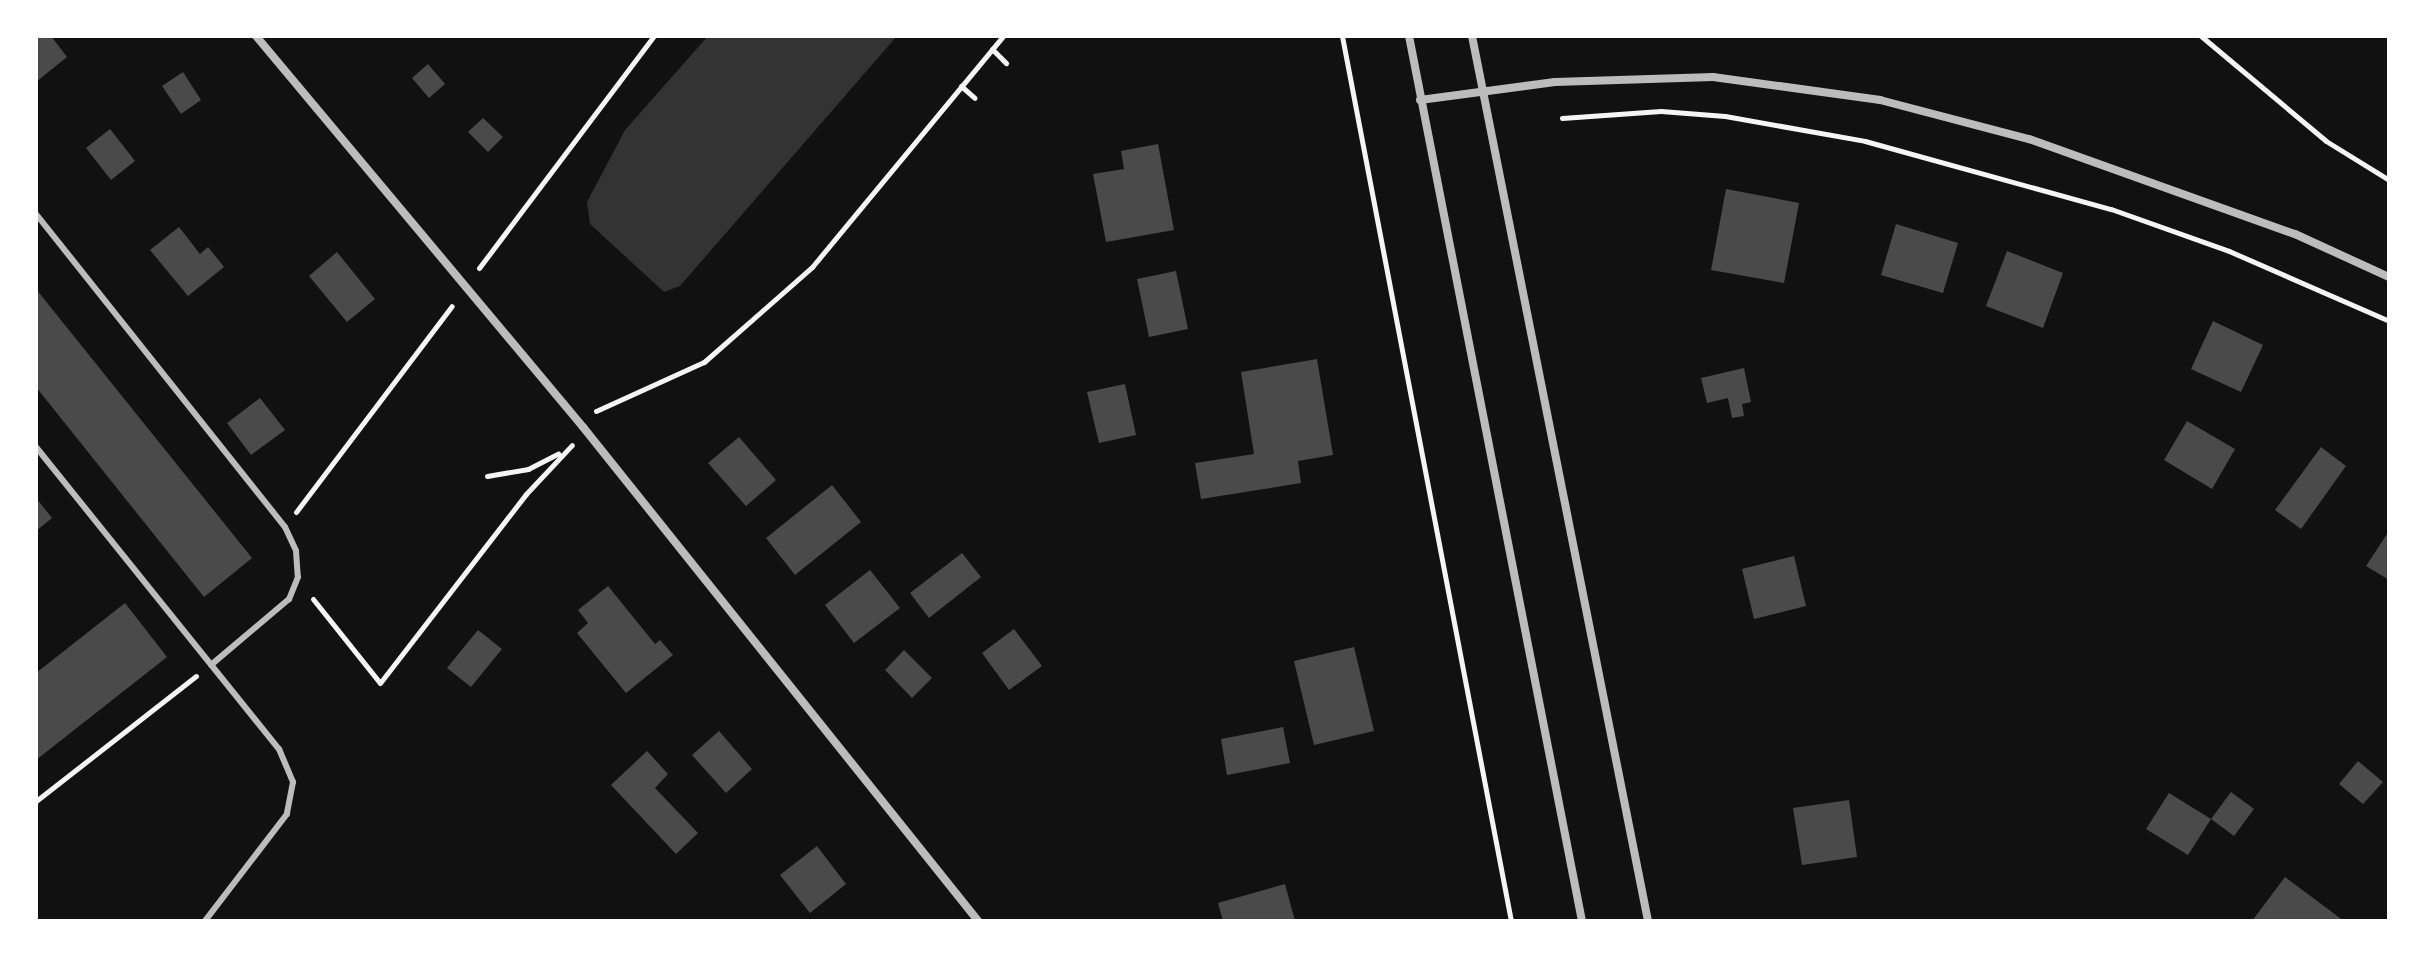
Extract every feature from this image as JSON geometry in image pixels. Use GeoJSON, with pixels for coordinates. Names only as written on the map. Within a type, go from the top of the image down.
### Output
{"type":"FeatureCollection","features":[{"type":"Feature","properties":{"kind":"street"},"geometry":{"type":"LineString","coordinates":[[256,36],[583,427],[978,921]]}},
{"type":"Feature","properties":{"kind":"street"},"geometry":{"type":"LineString","coordinates":[[1409,36],[1582,921]]}},
{"type":"Feature","properties":{"kind":"street"},"geometry":{"type":"LineString","coordinates":[[1472,36],[1648,921]]}},
{"type":"Feature","properties":{"kind":"street"},"geometry":{"type":"LineString","coordinates":[[1420,100],[1484,90],[1613,78],[1713,77],[1880,100],[2029,139],[2295,234],[2389,277]]}},
{"type":"Feature","properties":{"kind":"lane"},"geometry":{"type":"LineString","coordinates":[[36,214],[285,527],[296,551],[298,577],[289,599],[211,665]]}},
{"type":"Feature","properties":{"kind":"lane"},"geometry":{"type":"LineString","coordinates":[[36,447],[279,749],[293,782],[287,814],[205,921]]}},
{"type":"Feature","properties":{"kind":"path"},"geometry":{"type":"LineString","coordinates":[[285,527],[654,36]]}},
{"type":"Feature","properties":{"kind":"path"},"geometry":{"type":"LineString","coordinates":[[298,577],[380,683],[598,409],[636,397],[704,362],[802,277],[854,222],[1003,36]]}},
{"type":"Feature","properties":{"kind":"path"},"geometry":{"type":"LineString","coordinates":[[1342,36],[1511,921]]}},
{"type":"Feature","properties":{"kind":"path"},"geometry":{"type":"LineString","coordinates":[[2201,36],[2326,141],[2389,180]]}},
{"type":"Feature","properties":{"kind":"path"},"geometry":{"type":"LineString","coordinates":[[992,49],[1006,63]]}},
{"type":"Feature","properties":{"kind":"path"},"geometry":{"type":"LineString","coordinates":[[961,86],[975,98]]}},
{"type":"Feature","properties":{"kind":"path"},"geometry":{"type":"LineString","coordinates":[[1562,118],[1629,111],[1693,114],[1865,141],[2111,209],[2229,251],[2389,321]]}},
{"type":"Feature","properties":{"kind":"path"},"geometry":{"type":"LineString","coordinates":[[487,476],[528,469],[562,452]]}},
{"type":"Feature","properties":{"kind":"path"},"geometry":{"type":"LineString","coordinates":[[36,801],[211,665]]}},
{"type":"Feature","properties":{"kind":"shaded area"},"geometry":{"type":"Polygon","coordinates":[[[708,36],[897,36],[680,286],[664,292],[590,224],[587,202],[625,130],[708,36]]]}},
{"type":"Feature","properties":{"kind":"building"},"geometry":{"type":"Polygon","coordinates":[[[36,36],[51,36],[67,57],[36,82],[36,36]]]}},
{"type":"Feature","properties":{"kind":"building"},"geometry":{"type":"Polygon","coordinates":[[[428,64],[445,84],[429,98],[412,78],[428,64]]]}},
{"type":"Feature","properties":{"kind":"building"},"geometry":{"type":"Polygon","coordinates":[[[183,72],[201,100],[181,114],[162,86],[183,72]]]}},
{"type":"Feature","properties":{"kind":"building"},"geometry":{"type":"Polygon","coordinates":[[[483,118],[503,137],[488,152],[468,132],[483,118]]]}},
{"type":"Feature","properties":{"kind":"building"},"geometry":{"type":"Polygon","coordinates":[[[110,129],[135,161],[111,180],[86,148],[110,129]]]}},
{"type":"Feature","properties":{"kind":"building"},"geometry":{"type":"Polygon","coordinates":[[[1158,144],[1174,230],[1106,242],[1093,174],[1124,169],[1121,151],[1158,144]]]}},
{"type":"Feature","properties":{"kind":"building"},"geometry":{"type":"Polygon","coordinates":[[[1726,189],[1799,203],[1784,283],[1711,270],[1726,189]]]}},
{"type":"Feature","properties":{"kind":"building"},"geometry":{"type":"Polygon","coordinates":[[[1896,224],[1958,243],[1943,293],[1881,275],[1896,224]]]}},
{"type":"Feature","properties":{"kind":"building"},"geometry":{"type":"Polygon","coordinates":[[[179,227],[200,254],[208,247],[224,267],[188,296],[150,250],[179,227]]]}},
{"type":"Feature","properties":{"kind":"building"},"geometry":{"type":"Polygon","coordinates":[[[2007,251],[2063,273],[2043,328],[1986,306],[2007,251]]]}},
{"type":"Feature","properties":{"kind":"building"},"geometry":{"type":"Polygon","coordinates":[[[337,252],[375,299],[347,322],[309,276],[337,252]]]}},
{"type":"Feature","properties":{"kind":"building"},"geometry":{"type":"Polygon","coordinates":[[[1176,271],[1188,329],[1149,337],[1137,279],[1176,271]]]}},
{"type":"Feature","properties":{"kind":"building"},"geometry":{"type":"Polygon","coordinates":[[[36,289],[252,558],[204,597],[36,387],[36,289]]]}},
{"type":"Feature","properties":{"kind":"building"},"geometry":{"type":"Polygon","coordinates":[[[2213,321],[2263,345],[2241,392],[2191,369],[2213,321]]]}},
{"type":"Feature","properties":{"kind":"building"},"geometry":{"type":"Polygon","coordinates":[[[1317,359],[1333,455],[1298,461],[1301,483],[1201,499],[1195,463],[1254,454],[1241,372],[1317,359]]]}},
{"type":"Feature","properties":{"kind":"building"},"geometry":{"type":"Polygon","coordinates":[[[1744,368],[1751,402],[1742,404],[1744,416],[1732,418],[1728,398],[1707,403],[1701,378],[1744,368]]]}},
{"type":"Feature","properties":{"kind":"building"},"geometry":{"type":"Polygon","coordinates":[[[1125,384],[1136,435],[1099,443],[1087,392],[1125,384]]]}},
{"type":"Feature","properties":{"kind":"building"},"geometry":{"type":"Polygon","coordinates":[[[260,398],[285,430],[251,455],[227,423],[260,398]]]}},
{"type":"Feature","properties":{"kind":"building"},"geometry":{"type":"Polygon","coordinates":[[[2187,421],[2235,449],[2212,489],[2164,460],[2187,421]]]}},
{"type":"Feature","properties":{"kind":"building"},"geometry":{"type":"Polygon","coordinates":[[[739,437],[776,480],[746,506],[708,463],[739,437]]]}},
{"type":"Feature","properties":{"kind":"building"},"geometry":{"type":"Polygon","coordinates":[[[2321,447],[2346,466],[2301,529],[2275,510],[2321,447]]]}},
{"type":"Feature","properties":{"kind":"building"},"geometry":{"type":"Polygon","coordinates":[[[832,485],[861,522],[795,575],[766,538],[832,485]]]}},
{"type":"Feature","properties":{"kind":"building"},"geometry":{"type":"Polygon","coordinates":[[[36,498],[52,518],[36,531],[36,498]]]}},
{"type":"Feature","properties":{"kind":"building"},"geometry":{"type":"Polygon","coordinates":[[[2389,531],[2389,580],[2366,566],[2389,531]]]}},
{"type":"Feature","properties":{"kind":"building"},"geometry":{"type":"Polygon","coordinates":[[[962,553],[981,577],[929,618],[910,593],[962,553]]]}},
{"type":"Feature","properties":{"kind":"building"},"geometry":{"type":"Polygon","coordinates":[[[1794,556],[1806,606],[1754,619],[1742,569],[1794,556]]]}},
{"type":"Feature","properties":{"kind":"building"},"geometry":{"type":"Polygon","coordinates":[[[870,570],[900,608],[854,643],[825,605],[870,570]]]}},
{"type":"Feature","properties":{"kind":"building"},"geometry":{"type":"Polygon","coordinates":[[[608,586],[655,644],[660,640],[673,655],[626,693],[577,633],[588,623],[578,610],[608,586]]]}},
{"type":"Feature","properties":{"kind":"building"},"geometry":{"type":"Polygon","coordinates":[[[125,603],[167,657],[36,760],[36,673],[125,603]]]}},
{"type":"Feature","properties":{"kind":"building"},"geometry":{"type":"Polygon","coordinates":[[[1014,629],[1042,666],[1009,690],[982,653],[1014,629]]]}},
{"type":"Feature","properties":{"kind":"building"},"geometry":{"type":"Polygon","coordinates":[[[478,630],[502,649],[471,687],[447,668],[478,630]]]}},
{"type":"Feature","properties":{"kind":"building"},"geometry":{"type":"Polygon","coordinates":[[[1354,647],[1374,731],[1314,745],[1294,661],[1354,647]]]}},
{"type":"Feature","properties":{"kind":"building"},"geometry":{"type":"Polygon","coordinates":[[[904,650],[932,678],[912,698],[885,670],[904,650]]]}},
{"type":"Feature","properties":{"kind":"building"},"geometry":{"type":"Polygon","coordinates":[[[1283,727],[1290,763],[1227,775],[1221,739],[1283,727]]]}},
{"type":"Feature","properties":{"kind":"building"},"geometry":{"type":"Polygon","coordinates":[[[719,731],[752,769],[726,793],[692,755],[719,731]]]}},
{"type":"Feature","properties":{"kind":"building"},"geometry":{"type":"Polygon","coordinates":[[[647,751],[668,774],[655,788],[698,833],[676,854],[611,785],[647,751]]]}},
{"type":"Feature","properties":{"kind":"building"},"geometry":{"type":"Polygon","coordinates":[[[2358,761],[2383,782],[2363,804],[2339,784],[2358,761]]]}},
{"type":"Feature","properties":{"kind":"building"},"geometry":{"type":"Polygon","coordinates":[[[2231,792],[2254,809],[2234,836],[2211,819],[2231,792]]]}},
{"type":"Feature","properties":{"kind":"building"},"geometry":{"type":"Polygon","coordinates":[[[2169,793],[2211,819],[2188,855],[2146,829],[2169,793]]]}},
{"type":"Feature","properties":{"kind":"building"},"geometry":{"type":"Polygon","coordinates":[[[1849,800],[1857,857],[1802,865],[1793,808],[1849,800]]]}},
{"type":"Feature","properties":{"kind":"building"},"geometry":{"type":"Polygon","coordinates":[[[817,846],[846,884],[810,913],[780,875],[817,846]]]}},
{"type":"Feature","properties":{"kind":"building"},"geometry":{"type":"Polygon","coordinates":[[[2285,877],[2344,921],[2252,921],[2285,877]]]}},
{"type":"Feature","properties":{"kind":"building"},"geometry":{"type":"Polygon","coordinates":[[[1285,884],[1295,921],[1223,921],[1218,903],[1285,884]]]}}]}
